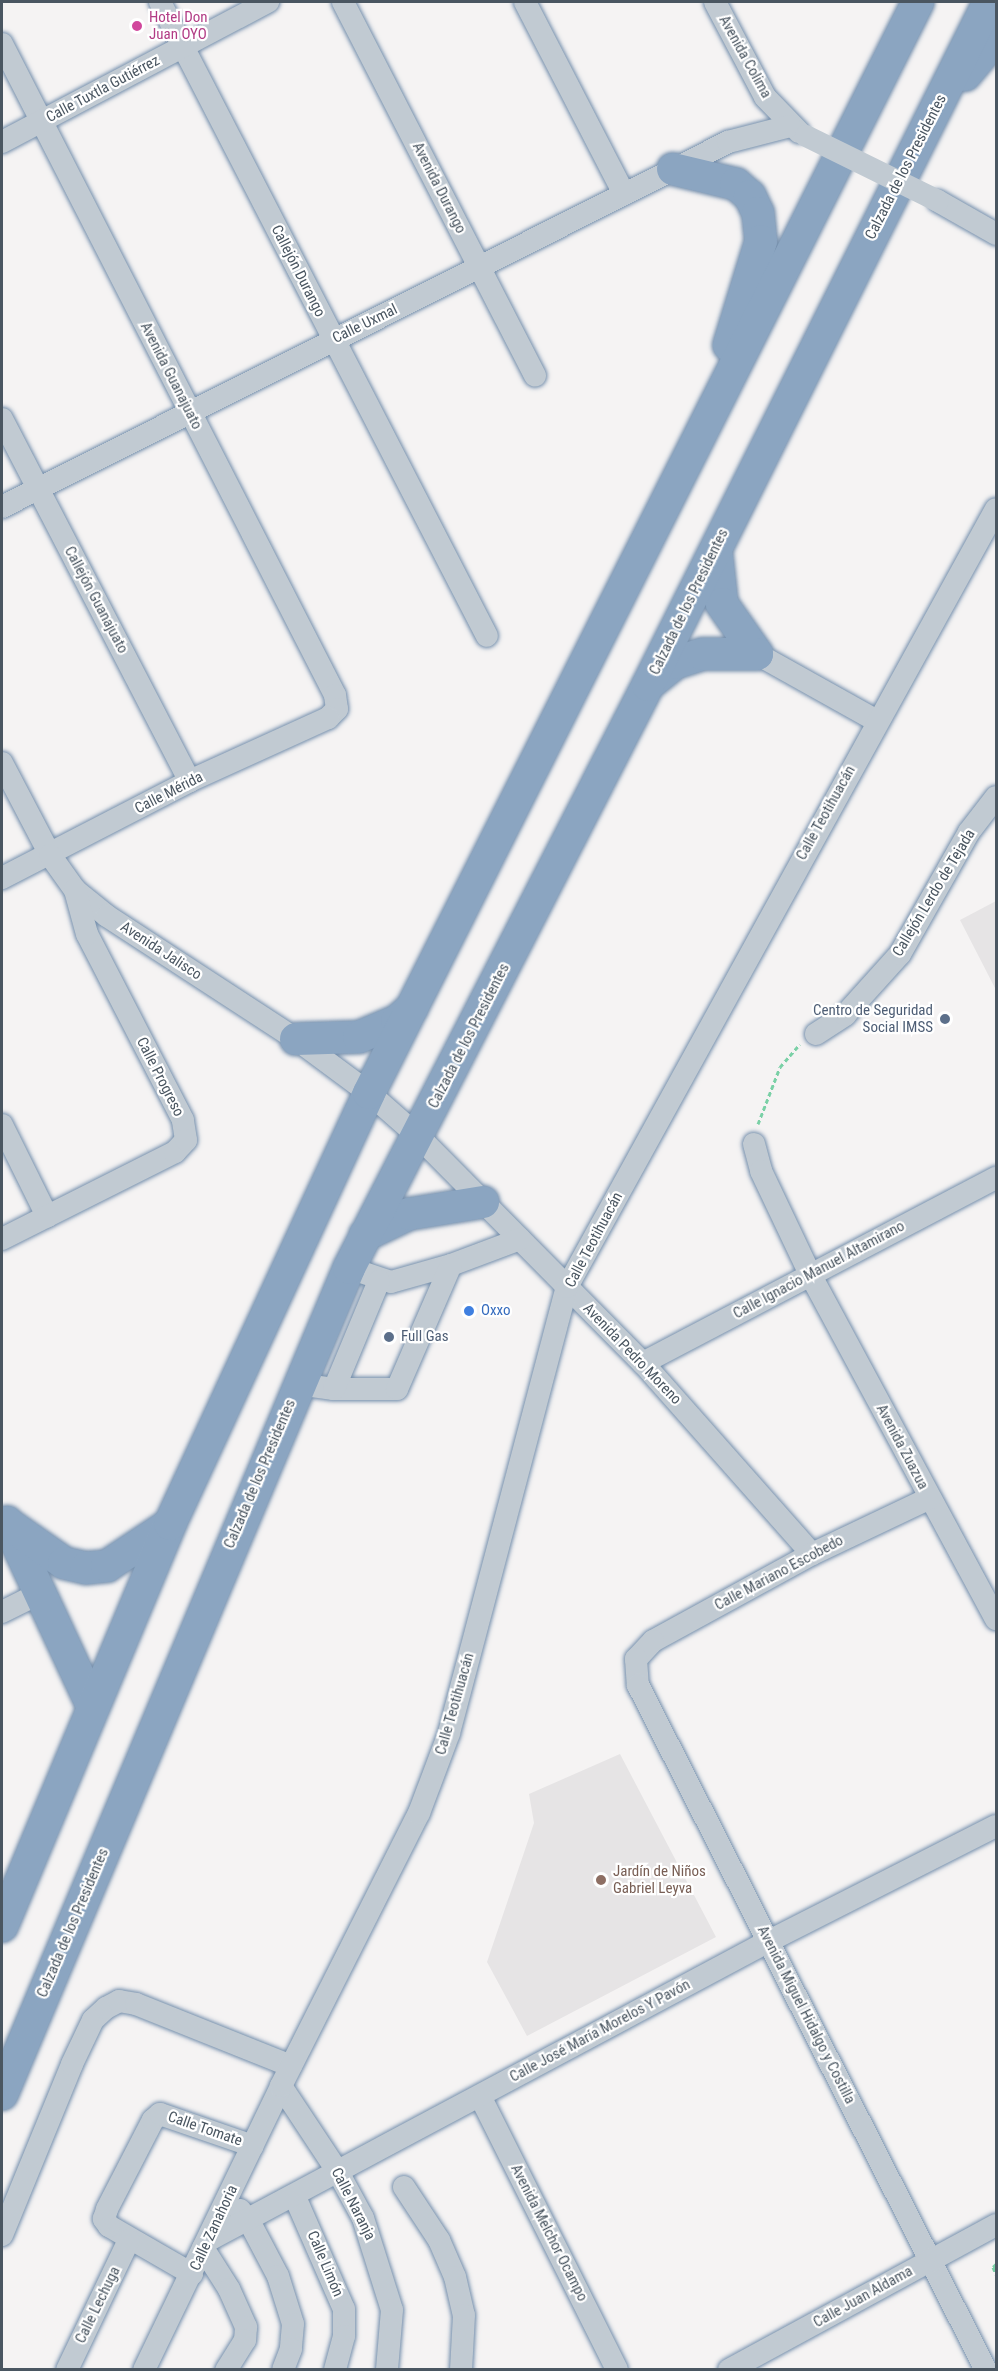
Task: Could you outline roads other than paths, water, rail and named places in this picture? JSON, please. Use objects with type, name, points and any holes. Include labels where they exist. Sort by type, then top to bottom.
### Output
[{"type":"highway","points":[[2,1926],[92,1705],[170,1524],[369,1093],[918,2]]},
{"type":"highway","name":"Calzada de los Presidentes","points":[[2,2094],[298,1384],[349,1268],[648,685],[989,2]]},
{"type":"highway","points":[[933,112],[996,38]]},
{"type":"highway","points":[[673,169],[736,184],[750,196],[758,213],[761,241],[731,337],[724,385]]},
{"type":"highway","points":[[716,548],[722,604],[757,654]]},
{"type":"highway","points":[[648,685],[675,663],[704,654],[757,654]]},
{"type":"highway","points":[[296,1039],[359,1037],[397,1021],[413,1007]]},
{"type":"highway","points":[[365,1235],[409,1214],[483,1202]]},
{"type":"highway","points":[[4,1517],[64,1563],[86,1568],[107,1566],[170,1524]]},
{"type":"highway","points":[[4,1517],[38,1594],[92,1705]]},
{"type":"street","name":"Callejón Durango","points":[[160,2],[487,636]]},
{"type":"street","name":"Calle Tuxtla Gutiérrez","points":[[2,142],[268,2]]},
{"type":"street","name":"Avenida Durango","points":[[343,2],[535,375]]},
{"type":"street","points":[[525,2],[624,194]]},
{"type":"street","name":"Avenida Colima","points":[[715,2],[765,97],[798,131],[938,201],[996,234]]},
{"type":"street","name":"Avenida Guanajuato","points":[[2,44],[335,695],[338,709]]},
{"type":"street","name":"Calle Uxmal","points":[[2,507],[728,142],[752,121],[765,97]]},
{"type":"street","name":"Calle Uxmal","points":[[728,142],[798,131]]},
{"type":"street","name":"Callejón Guanajuato","points":[[2,418],[190,781]]},
{"type":"street","name":"Calle Teotihuacán","points":[[281,2086],[419,1813],[449,1733],[567,1287],[877,721],[996,509]]},
{"type":"street","points":[[757,654],[877,721]]},
{"type":"street","name":"Calle Mérida","points":[[2,878],[190,781],[328,718],[338,709]]},
{"type":"street","name":"Avenida Jalisco","points":[[2,763],[50,855],[75,890],[107,916],[296,1039],[369,1093],[418,1136]]},
{"type":"street","name":"Callejón Lerdo de Tejada","points":[[816,1034],[845,1015],[900,954],[969,832],[996,797]]},
{"type":"street","name":"Calle Progreso","points":[[2,1239],[175,1152],[186,1140],[183,1120],[87,934],[75,890]]},
{"type":"street","points":[[2,1125],[47,1216]]},
{"type":"street","name":"Avenida Pedro Moreno","points":[[418,1136],[643,1363],[812,1554]]},
{"type":"street","points":[[754,1144],[761,1171],[810,1274]]},
{"type":"street","name":"Calle Ignacio Manuel Altamirano","points":[[643,1363],[996,1178]]},
{"type":"street","points":[[349,1268],[379,1281],[391,1282],[451,1265],[520,1239]]},
{"type":"street","points":[[298,1384],[334,1389],[392,1390],[401,1385],[451,1265]]},
{"type":"street","name":"Avenida Zuazua","points":[[810,1274],[996,1619]]},
{"type":"street","points":[[334,1389],[379,1281]]},
{"type":"street","name":"Calle Mariano Escobedo","points":[[636,1659],[653,1641],[812,1554],[930,1498]]},
{"type":"street","points":[[2,1612],[38,1594]]},
{"type":"street","name":"Avenida Miguel Hidalgo y Costilla","points":[[636,1659],[638,1685],[986,2370]]},
{"type":"street","name":"Calle José María Morelos Y Pavón","points":[[205,2245],[769,1941],[996,1826]]},
{"type":"street","points":[[2,2235],[72,2064],[93,2020],[106,2008],[119,2001],[136,2004],[291,2066]]},
{"type":"street","name":"Calle Zanahoria","points":[[144,2370],[281,2086]]},
{"type":"street","name":"Calle Naranja","points":[[281,2086],[338,2172],[363,2218],[392,2310],[387,2370]]},
{"type":"street","name":"Avenida Melchor Ocampo","points":[[480,2096],[617,2370]]},
{"type":"street","name":"Calle Tomate","points":[[129,2240],[105,2223],[107,2209],[157,2115],[168,2114],[253,2146]]},
{"type":"street","points":[[404,2187],[439,2240],[455,2277],[464,2315],[460,2370]]},
{"type":"street","name":"Calle Limón","points":[[295,2197],[344,2309],[344,2336],[335,2370]]},
{"type":"street","points":[[226,2201],[249,2221],[278,2276],[293,2324],[291,2349],[283,2370]]},
{"type":"street","name":"Calle Juan Aldama","points":[[729,2370],[996,2225]]},
{"type":"street","points":[[129,2240],[192,2274]]},
{"type":"street","name":"Calle Lechuga","points":[[67,2370],[129,2240]]},
{"type":"street","points":[[205,2245],[246,2327],[245,2340],[226,2370]]},
{"type":"place","name":"Hotel Don Juan OYO","points":[[137,26]]},
{"type":"place","name":"Centro de Seguridad Social IMSS","points":[[945,1019]]},
{"type":"place","name":"Oxxo","points":[[469,1311]]},
{"type":"place","name":"Full Gas","points":[[389,1337]]},
{"type":"place","name":"Jardín de Niños Gabriel Leyva","points":[[601,1880]]}]
